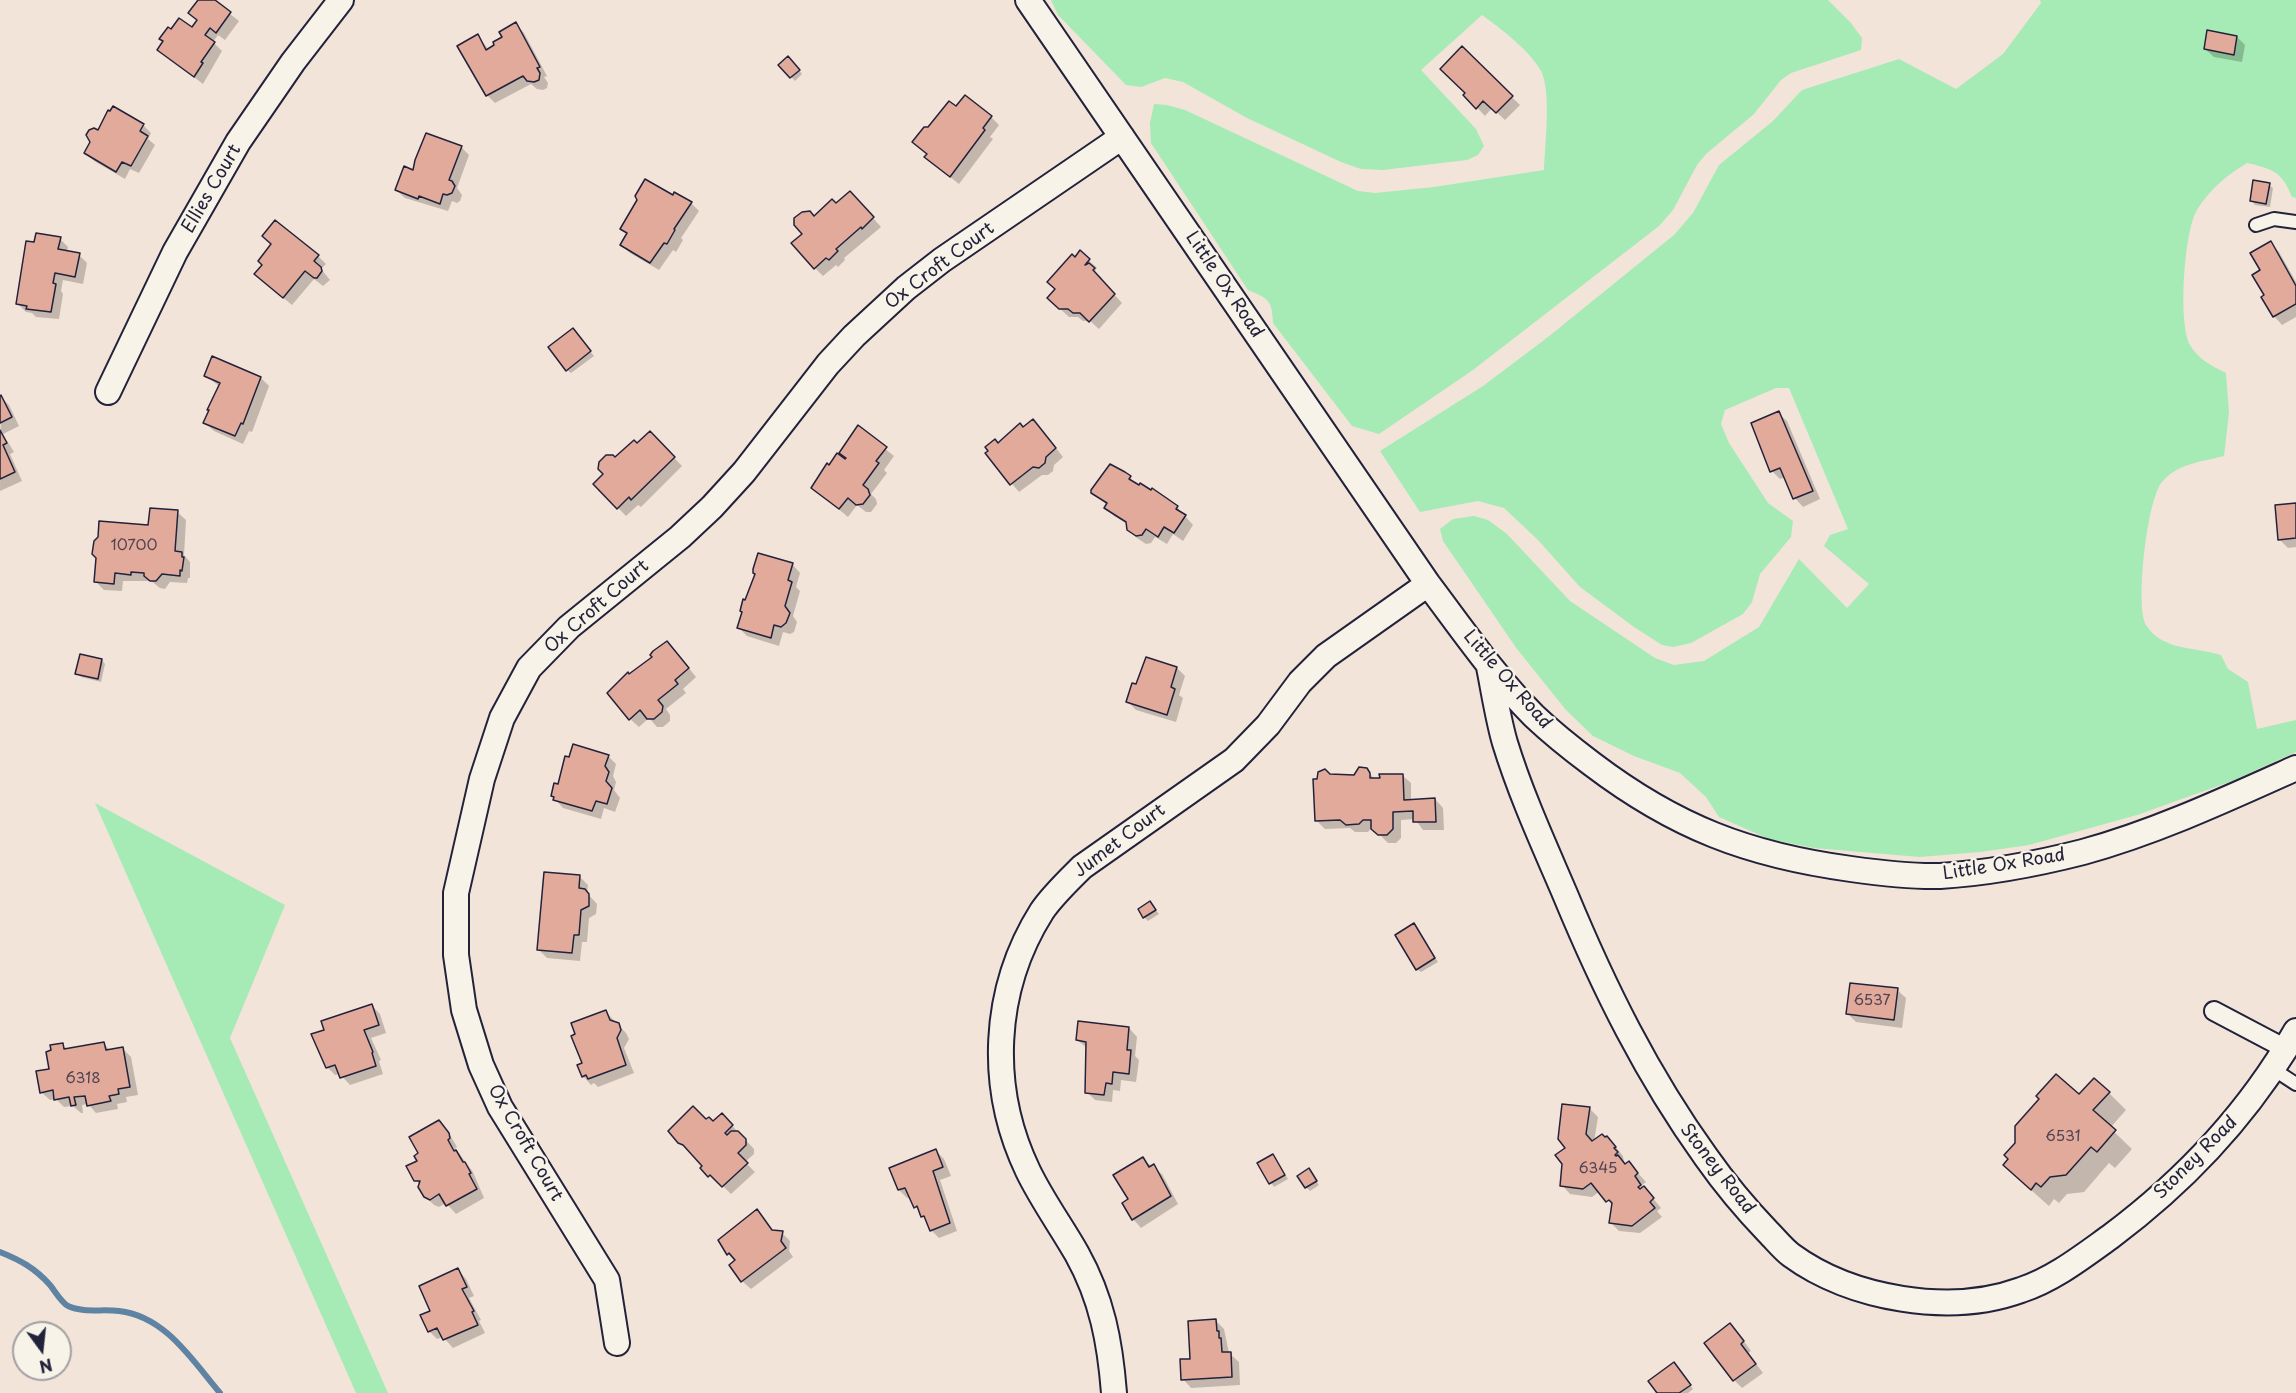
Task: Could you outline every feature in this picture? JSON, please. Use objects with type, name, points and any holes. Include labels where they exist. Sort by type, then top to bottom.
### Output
[{"type":"street","name":"Ellies Court","points":[[108,392],[175,252],[238,142],[293,62],[341,0]]},
{"type":"street","name":"Little Ox Road","points":[[1028,0],[1428,584],[1489,665],[1535,716],[1574,750],[1626,789],[1664,813],[1712,835],[1756,850],[1803,862],[1869,872],[1938,876],[1993,870],[2074,854],[2220,802],[2296,768]]},
{"type":"street","name":"Ox Croft Court","points":[[617,1343],[607,1280],[500,1107],[481,1065],[464,1010],[456,956],[456,893],[482,779],[502,718],[529,668],[569,627],[680,537],[712,507],[744,472],[828,364],[854,336],[906,288],[942,260],[1122,137]]},
{"type":"street","name":"Jumet Court","points":[[1114,1393],[1110,1349],[1098,1300],[1078,1256],[1028,1172],[1009,1124],[999,1065],[1000,1040],[1007,988],[1017,959],[1042,911],[1060,888],[1082,867],[1234,760],[1268,725],[1300,682],[1326,656],[1428,584]]},
{"type":"street","name":"Stoney Road","points":[[1489,665],[1505,742],[1528,806],[1590,954],[1643,1062],[1674,1113],[1734,1197],[1789,1254],[1827,1278],[1876,1294],[1948,1302],[1983,1299],[2019,1291],[2043,1281],[2079,1259],[2133,1220],[2167,1191],[2202,1157],[2241,1113],[2285,1050]]},
{"type":"street","points":[[2214,1011],[2285,1050]]},
{"type":"lane","points":[[2256,225],[2274,219],[2296,222]]},
{"type":"lane","points":[[2285,1050],[2296,1084]]},
{"type":"green space","points":[[1051,0],[1828,0],[1851,23],[1862,38],[1861,50],[1791,73],[1781,80],[1754,114],[1706,154],[1697,165],[1673,210],[1659,226],[1473,370],[1379,434],[1352,426],[1273,323],[1268,301],[1248,290],[1151,143],[1150,123],[1154,104],[1185,110],[1358,191],[1375,193],[1434,187],[1544,170],[1547,120],[1545,82],[1531,57],[1482,15],[1421,70],[1476,129],[1484,146],[1478,155],[1467,160],[1383,170],[1361,169],[1247,118],[1183,82],[1165,78],[1141,87],[1126,85],[1058,15]]},
{"type":"green space","points":[[2040,0],[2296,0],[2296,198],[2292,197],[2280,176],[2275,172],[2247,163],[2213,190],[2197,210],[2192,221],[2184,277],[2186,334],[2190,345],[2201,358],[2226,373],[2229,413],[2224,456],[2183,467],[2162,482],[2147,530],[2142,597],[2146,625],[2161,640],[2180,647],[2221,655],[2228,669],[2248,682],[2257,729],[2296,720],[2296,752],[2232,781],[2137,815],[2029,845],[1920,857],[1814,848],[1769,839],[1719,817],[1706,797],[1680,773],[1634,756],[1593,736],[1566,710],[1517,649],[1443,541],[1440,529],[1453,519],[1474,516],[1488,520],[1507,534],[1570,601],[1655,658],[1674,665],[1704,661],[1759,627],[1799,559],[1847,608],[1869,584],[1824,546],[1830,535],[1848,529],[1789,388],[1776,388],[1725,410],[1721,424],[1729,443],[1768,503],[1793,521],[1791,537],[1760,574],[1752,602],[1743,614],[1691,643],[1673,647],[1662,645],[1634,627],[1580,587],[1538,540],[1504,508],[1478,501],[1420,512],[1380,451],[1483,386],[1548,337],[1674,235],[1693,213],[1719,165],[1773,121],[1802,90],[1899,59],[1956,89],[2003,54],[2041,3]]},
{"type":"green space","points":[[95,803],[285,905],[230,1038],[388,1393],[356,1393]]},
{"type":"building","points":[[198,0],[215,0],[231,12],[216,33],[210,28],[205,35],[215,42],[194,77],[157,50],[163,41],[159,39],[179,18],[192,27],[197,20],[188,13]]},
{"type":"building","points":[[516,22],[540,67],[537,68],[540,73],[539,80],[527,81],[523,76],[486,96],[457,46],[478,34],[486,50],[502,37],[499,32]]},
{"type":"building","points":[[2207,30],[2237,36],[2234,55],[2204,49]]},
{"type":"building","points":[[1462,46],[1513,96],[1496,113],[1483,101],[1476,109],[1463,95],[1465,93],[1440,69]]},
{"type":"building","points":[[788,56],[800,70],[790,78],[778,65]]},
{"type":"building","points":[[965,95],[992,116],[983,128],[985,130],[950,177],[924,157],[927,154],[912,142],[924,127],[928,127],[949,101],[956,106]]},
{"type":"building","points":[[113,106],[144,124],[140,131],[148,136],[131,166],[122,162],[116,172],[84,153],[90,142],[86,135],[89,130],[94,128],[98,130],[108,110],[110,111]]},
{"type":"building","points":[[426,133],[462,146],[449,180],[455,186],[452,193],[443,194],[440,204],[395,190],[404,166],[413,170]]},
{"type":"building","points":[[645,179],[673,195],[674,192],[692,202],[667,244],[664,243],[650,263],[620,245],[627,233],[620,229],[637,200],[635,196]]},
{"type":"building","points":[[2253,180],[2270,183],[2266,204],[2250,201]]},
{"type":"building","points":[[850,191],[874,217],[836,249],[838,251],[829,260],[826,258],[814,269],[791,243],[802,234],[794,225],[794,218],[802,212],[810,211],[814,216],[832,199],[836,203]]},
{"type":"building","points":[[275,220],[319,255],[314,261],[322,271],[317,278],[314,278],[305,271],[283,298],[254,274],[262,265],[258,261],[271,244],[262,236]]},
{"type":"building","points":[[36,233],[61,237],[58,249],[80,253],[75,277],[55,273],[53,283],[56,284],[51,312],[26,309],[27,306],[16,304],[26,241],[34,242]]},
{"type":"building","points":[[2271,241],[2296,286],[2296,304],[2273,317],[2252,275],[2260,270],[2250,253]]},
{"type":"building","points":[[1080,250],[1090,259],[1085,265],[1089,263],[1095,268],[1093,270],[1115,294],[1089,322],[1080,313],[1059,309],[1047,298],[1055,289],[1047,282],[1072,254],[1075,257]]},
{"type":"building","points":[[573,328],[591,351],[566,371],[548,347]]},
{"type":"building","points":[[212,356],[261,377],[243,424],[241,423],[235,436],[203,423],[220,383],[204,376]]},
{"type":"building","points":[[0,396],[12,417],[0,423]]},
{"type":"building","points":[[1779,411],[1813,491],[1793,499],[1780,468],[1770,472],[1751,423]]},
{"type":"building","points":[[1033,419],[1056,448],[1039,468],[1033,467],[1010,485],[985,453],[988,451],[985,447],[995,439],[998,443],[1020,423],[1023,427]]},
{"type":"building","points":[[858,425],[887,447],[876,461],[879,463],[863,485],[868,489],[870,495],[863,504],[856,505],[848,498],[839,509],[811,488],[827,463],[829,465],[837,453],[846,458],[839,453]]},
{"type":"building","points":[[0,430],[7,443],[3,445],[15,472],[0,479]]},
{"type":"building","points":[[650,431],[675,457],[631,500],[629,497],[617,509],[593,484],[603,474],[598,469],[599,462],[606,455],[615,457],[634,440],[637,443]]},
{"type":"building","points":[[1110,464],[1131,476],[1129,479],[1151,490],[1152,488],[1178,506],[1176,509],[1186,515],[1174,533],[1164,527],[1158,537],[1146,529],[1142,535],[1136,536],[1127,530],[1126,522],[1104,508],[1107,503],[1091,493],[1091,490]]},
{"type":"building","points":[[2296,503],[2296,538],[2278,540],[2275,505]]},
{"type":"building","points":[[150,508],[178,510],[175,551],[182,552],[182,557],[184,557],[180,576],[162,574],[156,581],[150,581],[144,573],[131,572],[131,575],[115,573],[114,584],[94,582],[96,558],[92,554],[94,541],[98,537],[99,521],[148,525]]},
{"type":"building","points":[[758,553],[793,563],[788,580],[792,582],[785,606],[790,613],[786,623],[781,627],[774,625],[771,638],[737,628],[743,599],[745,600],[755,574],[753,569]]},
{"type":"building","points":[[667,641],[689,668],[675,680],[678,684],[658,700],[663,706],[662,712],[654,719],[647,719],[640,710],[629,720],[607,693],[628,672],[629,674],[652,657],[650,655],[653,651]]},
{"type":"building","points":[[80,654],[102,659],[98,679],[75,674]]},
{"type":"building","points":[[1146,657],[1177,667],[1171,687],[1175,689],[1167,715],[1126,702],[1132,683],[1136,684]]},
{"type":"building","points":[[573,744],[609,755],[605,766],[609,772],[606,781],[612,788],[607,804],[596,801],[592,811],[553,800],[554,797],[551,796],[554,783],[558,784],[565,756],[569,757]]},
{"type":"building","points":[[1359,767],[1367,768],[1370,778],[1380,778],[1379,774],[1403,774],[1404,800],[1435,798],[1436,822],[1413,822],[1413,811],[1393,812],[1393,829],[1387,835],[1378,835],[1371,829],[1371,820],[1346,825],[1340,820],[1315,821],[1313,779],[1317,779],[1318,772],[1325,769],[1330,774],[1354,775]]},
{"type":"building","points":[[544,872],[580,875],[579,888],[585,889],[589,894],[589,906],[581,910],[579,935],[574,935],[572,953],[537,950]]},
{"type":"building","points":[[1150,901],[1156,910],[1143,918],[1138,909]]},
{"type":"building","points":[[1414,923],[1435,958],[1416,970],[1395,935]]},
{"type":"building","points":[[1850,983],[1898,988],[1894,1020],[1846,1014]]},
{"type":"building","points":[[372,1004],[379,1025],[364,1030],[376,1066],[340,1078],[335,1065],[326,1068],[311,1034],[324,1030],[321,1021]]},
{"type":"building","points":[[606,1010],[610,1020],[619,1023],[621,1030],[617,1038],[626,1065],[588,1079],[586,1075],[582,1077],[577,1065],[582,1063],[571,1036],[575,1034],[571,1023]]},
{"type":"building","points":[[1078,1021],[1129,1027],[1127,1050],[1131,1050],[1129,1074],[1113,1072],[1112,1084],[1106,1083],[1104,1095],[1085,1093],[1086,1042],[1076,1040]]},
{"type":"building","points":[[104,1042],[106,1050],[123,1047],[130,1087],[118,1089],[119,1094],[109,1096],[111,1101],[87,1106],[85,1096],[74,1097],[76,1105],[71,1106],[69,1097],[54,1100],[53,1090],[40,1093],[36,1071],[49,1069],[46,1052],[51,1050],[50,1045],[63,1043],[64,1049]]},
{"type":"building","points":[[2056,1074],[2079,1094],[2094,1078],[2110,1092],[2093,1110],[2116,1130],[2097,1152],[2091,1147],[2066,1175],[2050,1177],[2041,1187],[2036,1183],[2031,1190],[2003,1165],[2008,1159],[2004,1155],[2015,1143],[2015,1126],[2039,1099],[2036,1096]]},
{"type":"building","points":[[1562,1104],[1590,1107],[1586,1134],[1592,1141],[1602,1134],[1607,1136],[1616,1147],[1614,1148],[1618,1152],[1615,1155],[1618,1155],[1625,1164],[1629,1161],[1638,1173],[1635,1176],[1641,1185],[1638,1187],[1640,1189],[1644,1186],[1654,1198],[1650,1202],[1655,1208],[1632,1226],[1609,1223],[1612,1203],[1609,1200],[1606,1202],[1591,1183],[1583,1189],[1560,1186],[1562,1164],[1555,1155],[1565,1148],[1558,1139]]},
{"type":"building","points":[[693,1106],[706,1119],[709,1117],[713,1121],[722,1113],[733,1125],[725,1133],[727,1135],[731,1131],[738,1131],[746,1139],[746,1145],[738,1153],[748,1163],[722,1187],[710,1175],[708,1177],[700,1168],[702,1166],[668,1131]]},
{"type":"building","points":[[439,1120],[449,1133],[448,1140],[454,1151],[456,1150],[465,1162],[477,1189],[446,1206],[439,1194],[430,1200],[424,1197],[418,1187],[420,1181],[414,1181],[406,1166],[417,1161],[414,1156],[418,1153],[409,1137]]},
{"type":"building","points":[[936,1149],[943,1167],[933,1171],[950,1223],[930,1231],[924,1216],[921,1217],[917,1206],[914,1208],[905,1188],[898,1190],[889,1168]]},
{"type":"building","points":[[1273,1154],[1285,1175],[1269,1184],[1257,1163]]},
{"type":"building","points":[[1143,1157],[1149,1167],[1154,1164],[1171,1196],[1132,1220],[1122,1203],[1128,1199],[1113,1175]]},
{"type":"building","points":[[1309,1168],[1317,1181],[1305,1188],[1297,1176]]},
{"type":"building","points":[[757,1209],[772,1230],[783,1231],[781,1241],[786,1248],[741,1282],[729,1265],[735,1260],[729,1253],[727,1255],[718,1240]]},
{"type":"building","points":[[458,1268],[467,1287],[462,1289],[474,1311],[472,1312],[478,1325],[443,1340],[437,1328],[428,1332],[420,1315],[430,1311],[419,1286]]},
{"type":"building","points":[[1216,1319],[1222,1352],[1231,1352],[1232,1377],[1181,1380],[1180,1359],[1190,1359],[1188,1321]]},
{"type":"building","points":[[1730,1323],[1744,1341],[1741,1344],[1756,1364],[1733,1381],[1704,1343]]},
{"type":"building","points":[[1674,1362],[1691,1385],[1679,1393],[1657,1393],[1648,1381]]},
{"type":"waterway","points":[[0,1252],[33,1269],[68,1306],[87,1310],[119,1311],[150,1321],[164,1330],[188,1354],[220,1393]]}]
